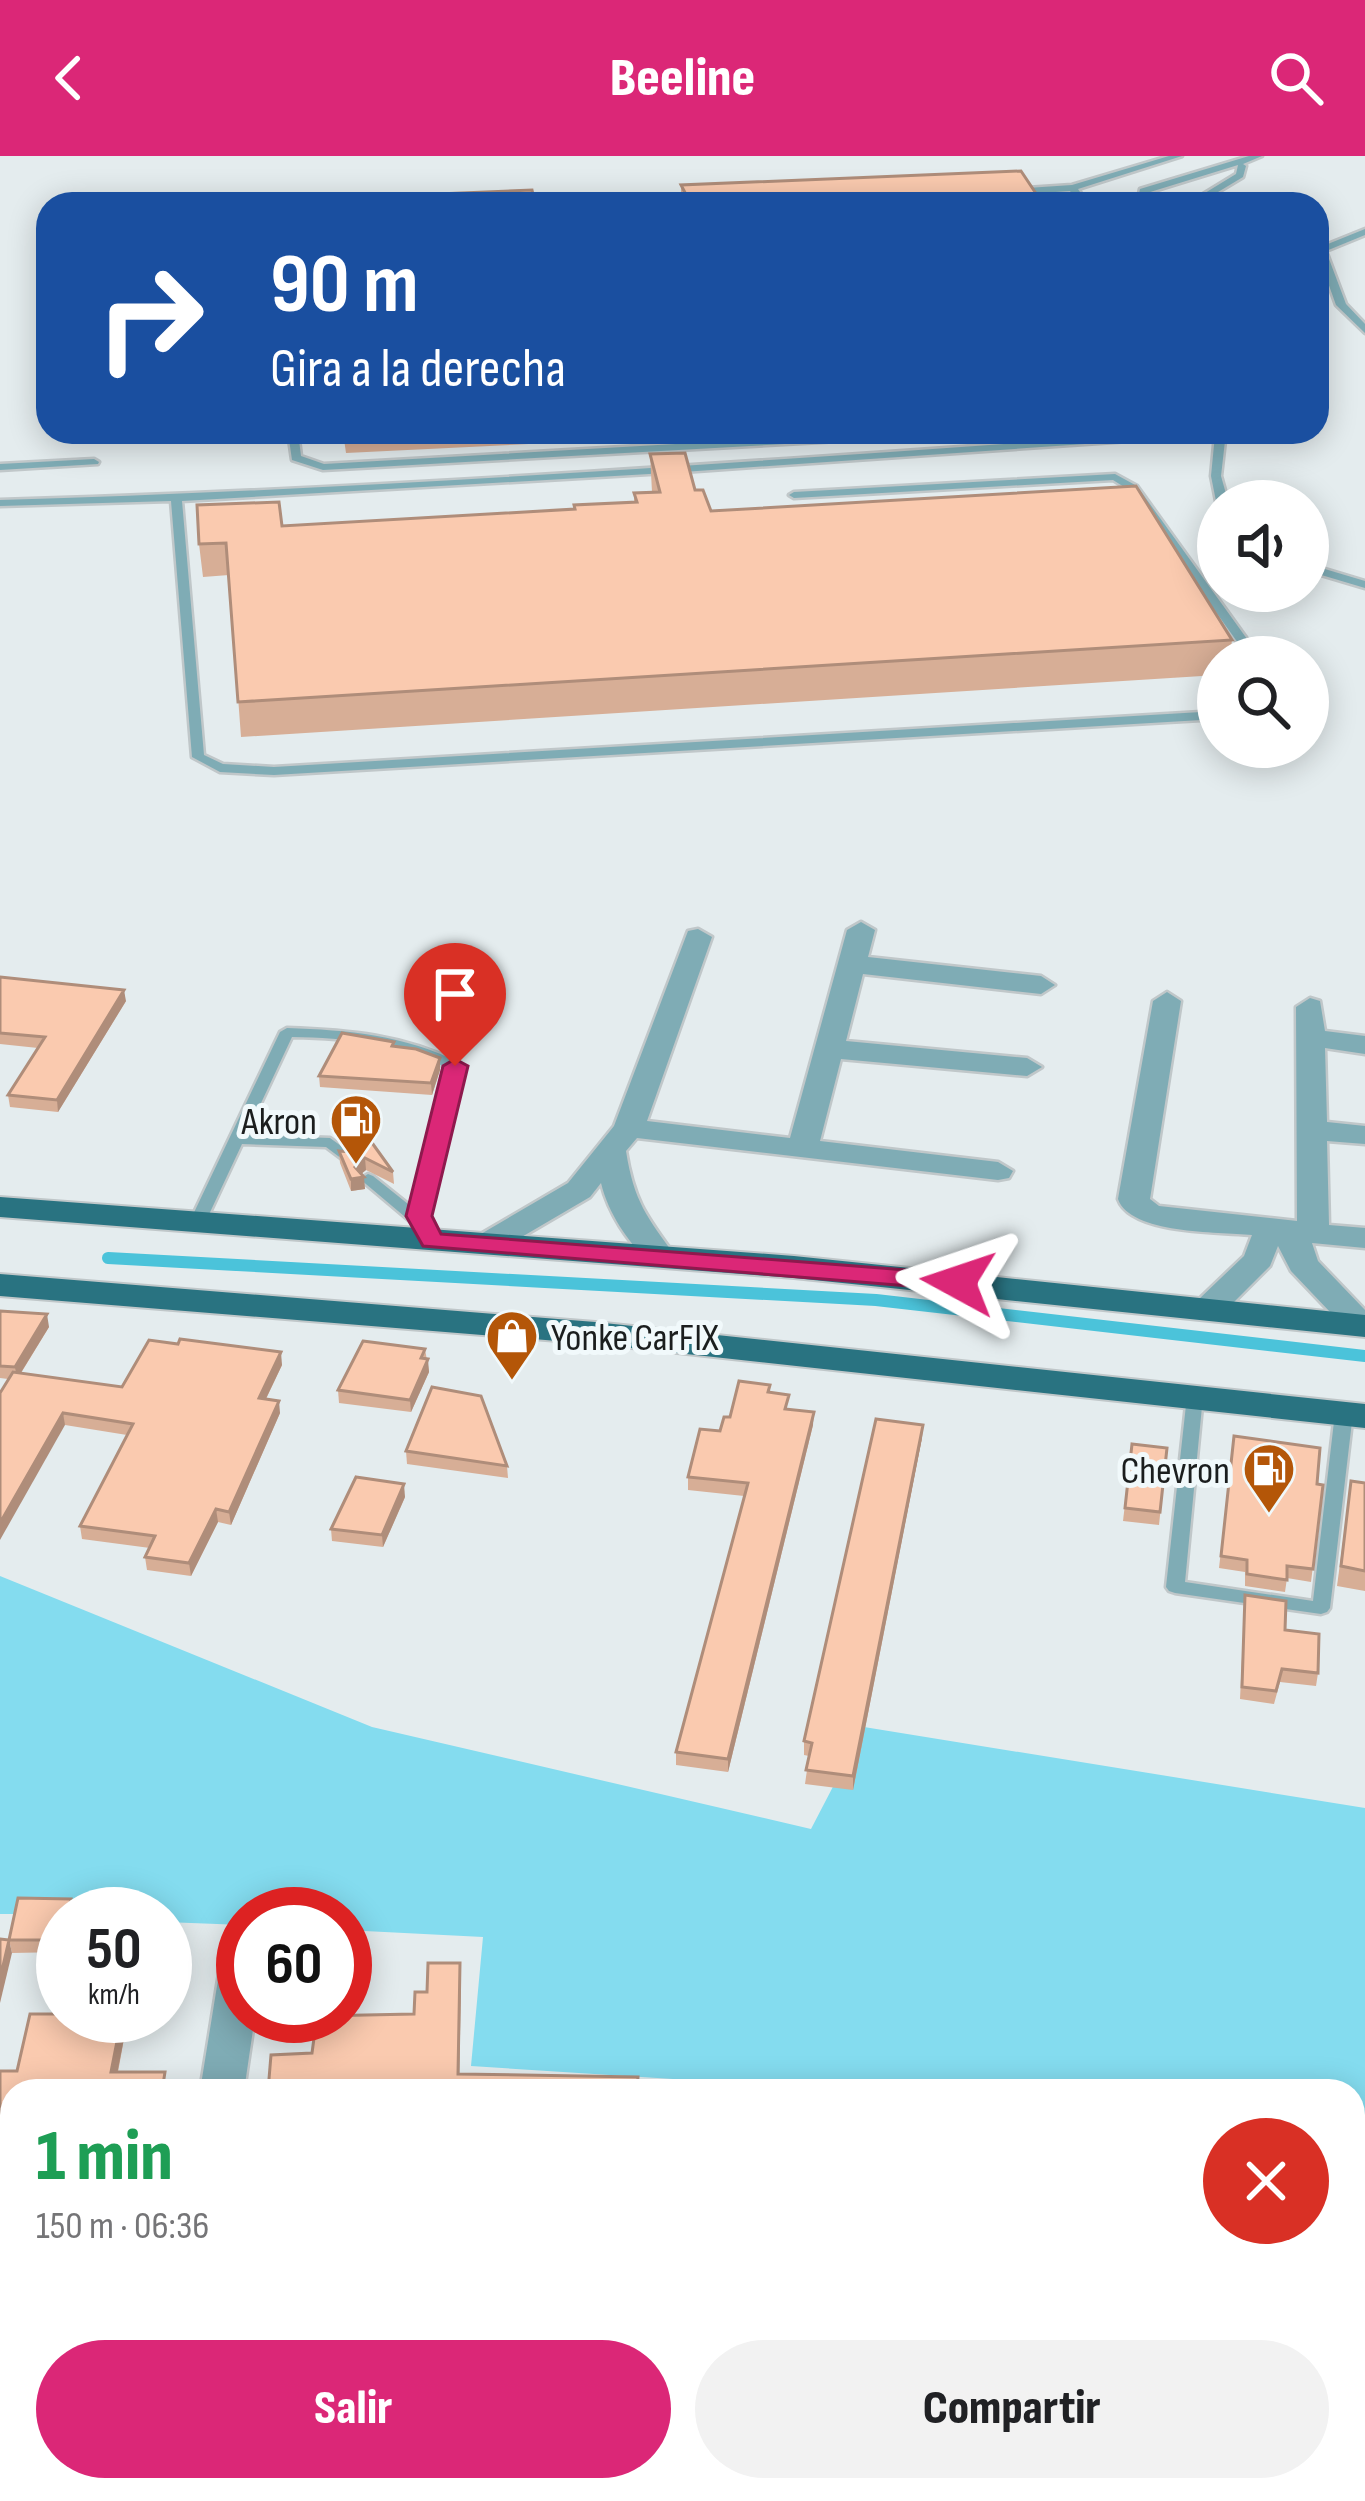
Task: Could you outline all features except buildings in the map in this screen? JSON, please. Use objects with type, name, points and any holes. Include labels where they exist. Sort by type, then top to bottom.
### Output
[{"type":"main road","points":[[0,1208],[197,1223],[426,1228],[485,1245],[660,1257],[1363,1326]]},
{"type":"main road","points":[[0,1285],[595,1333],[1354,1414]]},
{"type":"street","points":[[803,1148],[862,930]]},
{"type":"street","points":[[485,1245],[579,1190],[620,1139],[698,937]]},
{"type":"street","points":[[853,964],[1041,985]]},
{"type":"street","points":[[1166,1000],[1134,1199],[1137,1208],[1154,1215],[1365,1238]]},
{"type":"street","points":[[1313,1234],[1311,1022],[1365,1045]]},
{"type":"street","points":[[832,1049],[1027,1066]]},
{"type":"street","points":[[1312,1130],[1365,1135]]},
{"type":"street","points":[[620,1139],[803,1148],[998,1171]]},
{"type":"street","points":[[620,1139],[617,1196],[626,1221],[660,1257]]},
{"type":"street","points":[[1209,1308],[1259,1259],[1263,1242],[1277,1229]]},
{"type":"street","points":[[1277,1229],[1299,1248],[1302,1264],[1363,1326]]},
{"type":"street","points":[[224,2079],[229,2043]]},
{"type":"lane","points":[[993,192],[1073,188],[1178,156]]},
{"type":"lane","points":[[1143,192],[1258,156]]},
{"type":"lane","points":[[1212,192],[1240,175],[1243,164]]},
{"type":"lane","points":[[1073,188],[1076,192]]},
{"type":"lane","points":[[1329,247],[1365,232]]},
{"type":"lane","points":[[1329,272],[1341,305],[1365,330]]},
{"type":"lane","points":[[294,444],[296,458],[323,467],[610,444]]},
{"type":"lane","points":[[674,444],[683,469]]},
{"type":"lane","points":[[0,503],[176,498],[1056,444]]},
{"type":"lane","points":[[1217,480],[1219,444]]},
{"type":"lane","points":[[0,467],[94,462]]},
{"type":"lane","points":[[794,495],[1115,477],[1133,488],[1240,636]]},
{"type":"lane","points":[[176,498],[198,757],[220,769],[298,770],[1197,716]]},
{"type":"lane","points":[[179,531],[202,530]]},
{"type":"lane","points":[[1329,574],[1365,585]]},
{"type":"lane","points":[[197,1223],[287,1032],[358,1034],[418,1045],[455,1066],[426,1228]]},
{"type":"lane","points":[[239,1139],[330,1143],[347,1156]]},
{"type":"lane","points":[[368,1179],[426,1228]]},
{"type":"lane","points":[[1195,1396],[1175,1587],[1321,1608],[1354,1414]]},
{"type":"shaded area","points":[[0,1576],[372,1727],[811,1829],[864,1727],[1365,1808],[1365,2079],[673,2079],[471,2066],[483,1937],[372,1931],[372,1887],[216,1887],[216,1924],[192,1923],[192,1887],[36,1887],[36,1914],[0,1914]]},
{"type":"waterway","points":[[108,1258],[876,1300],[1365,1356]]},
{"type":"place","name":"Akron","points":[[356,1166]]},
{"type":"place","name":"Yonke CarFIX","points":[[512,1382]]},
{"type":"place","name":"Chevron","points":[[1269,1515]]},
{"type":"route","points":[[455,1066],[430,1186],[419,1216],[432,1241],[958,1282]]}]
